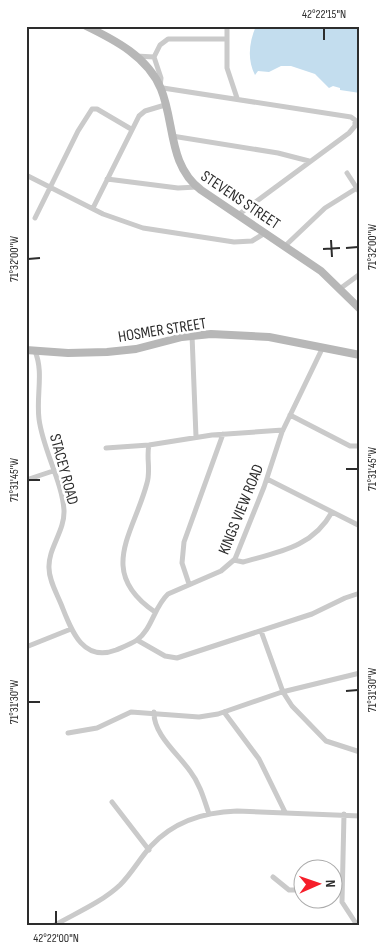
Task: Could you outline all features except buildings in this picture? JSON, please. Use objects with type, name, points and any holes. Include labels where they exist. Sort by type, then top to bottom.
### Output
[{"type":"street","name":"STEVENS STREET","points":[[86,26],[118,42],[136,56],[160,87],[181,169],[197,187],[285,246],[340,288],[360,309]]},
{"type":"street","points":[[228,26],[226,39],[227,68],[237,98]]},
{"type":"street","points":[[226,39],[168,39],[160,45],[154,57],[161,78],[160,87],[351,117],[355,122],[355,126],[349,133],[238,215]]},
{"type":"street","points":[[136,56],[154,57]]},
{"type":"street","points":[[93,208],[138,116],[145,111],[165,105]]},
{"type":"street","points":[[35,218],[92,109],[97,109],[131,129]]},
{"type":"street","points":[[172,136],[270,152],[309,161]]},
{"type":"street","points":[[285,246],[325,208],[358,190],[347,173]]},
{"type":"street","points":[[26,174],[122,222],[187,236],[234,242],[252,241],[266,233]]},
{"type":"street","points":[[107,179],[178,188],[197,187]]},
{"type":"street","points":[[340,288],[360,274]]},
{"type":"street","points":[[192,335],[196,437]]},
{"type":"street","name":"HOSMER STREET","points":[[26,350],[68,353],[126,350],[192,335],[260,336],[360,355]]},
{"type":"street","name":"KINGS VIEW ROAD","points":[[137,640],[143,634],[161,600],[168,594],[221,571],[234,560],[267,479],[283,430],[323,347]]},
{"type":"street","name":"STACEY ROAD","points":[[35,351],[40,370],[39,418],[53,471],[61,492],[64,511],[61,530],[48,566],[50,576],[71,629],[82,646],[100,653],[109,652],[137,640]]},
{"type":"street","points":[[290,414],[350,446],[360,446]]},
{"type":"street","points":[[106,448],[149,445],[223,434],[283,430]]},
{"type":"street","points":[[189,584],[182,562],[184,542],[223,434]]},
{"type":"street","points":[[149,445],[147,483],[123,553],[122,567],[124,577],[131,587],[155,612]]},
{"type":"street","points":[[26,480],[53,471]]},
{"type":"street","points":[[267,479],[360,526]]},
{"type":"street","points":[[234,560],[243,562],[312,538],[324,527],[332,512]]},
{"type":"street","points":[[137,640],[165,656],[177,658],[312,614],[360,593]]},
{"type":"street","points":[[26,647],[71,629]]},
{"type":"street","points":[[261,631],[283,692],[292,706],[326,741],[360,752]]},
{"type":"street","points":[[68,733],[97,728],[131,712],[154,712],[198,717],[224,712],[283,692],[360,673]]},
{"type":"street","points":[[154,712],[158,730],[191,771],[200,787],[209,814]]},
{"type":"street","points":[[224,712],[259,759],[285,812]]},
{"type":"street","points":[[112,802],[148,850]]},
{"type":"street","points":[[55,925],[111,892],[121,884],[148,850],[171,828],[191,819],[209,814],[237,811],[360,816]]},
{"type":"street","points":[[343,858],[344,814]]},
{"type":"street","points":[[272,877],[289,890],[294,890]]},
{"type":"street","points":[[344,901],[345,909],[357,925]]},
{"type":"water","points":[[256,26],[360,26],[360,93],[340,90],[340,88],[333,86],[329,88],[315,74],[291,66],[281,66],[269,72],[258,71],[255,75],[252,69],[250,51]]}]
